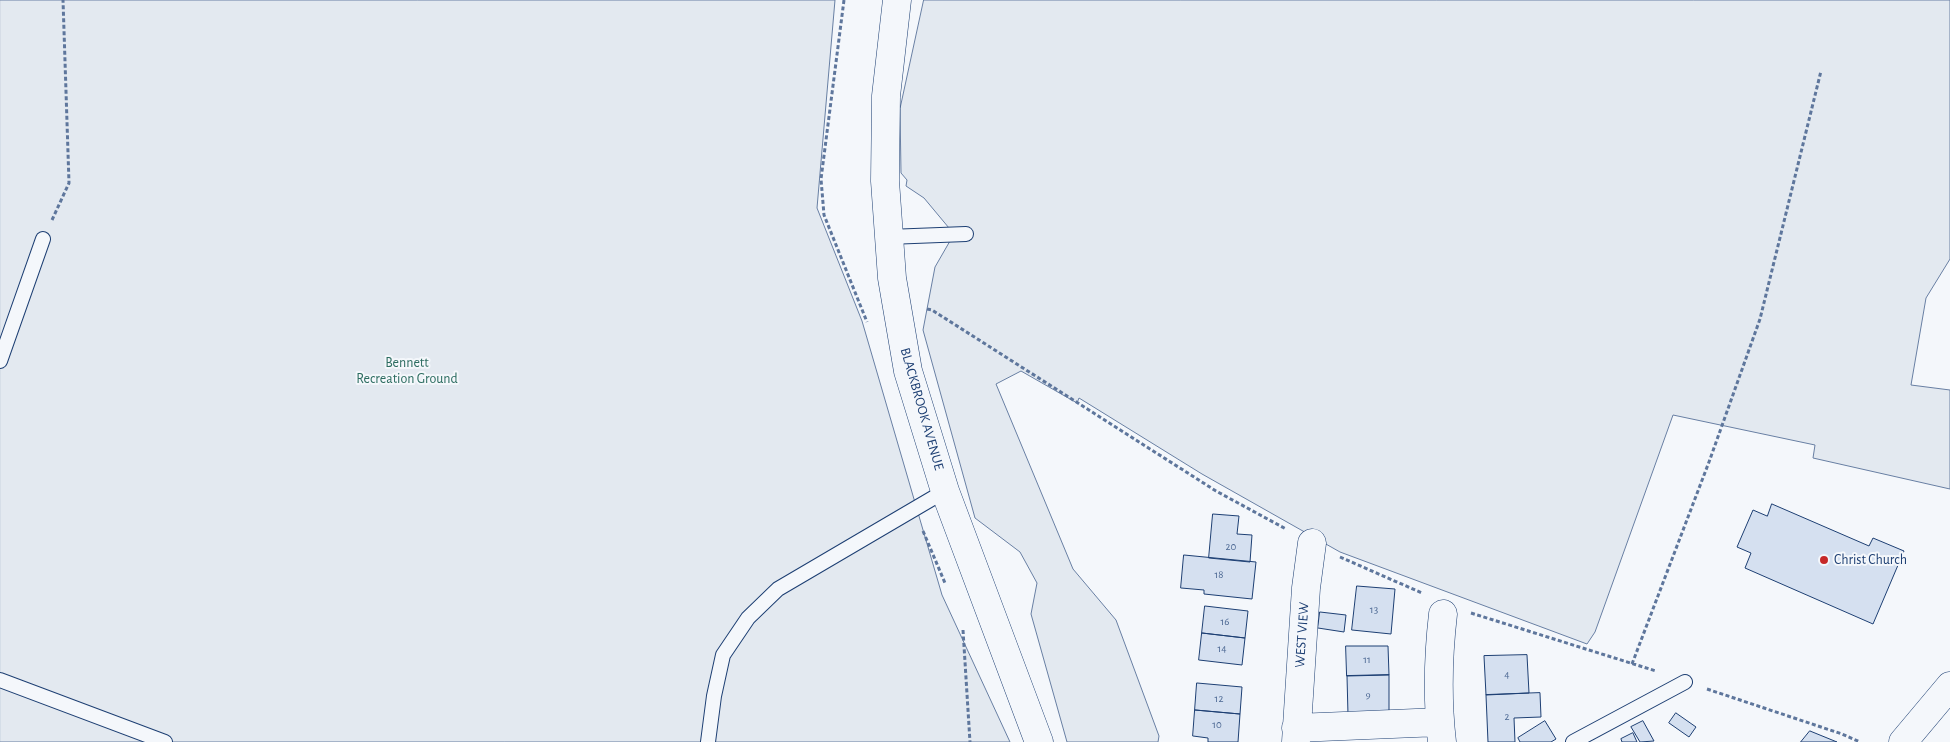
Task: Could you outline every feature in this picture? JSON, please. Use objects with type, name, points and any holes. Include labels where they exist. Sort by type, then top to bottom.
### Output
[{"type":"street","name":"BLACKBROOK AVENUE","points":[[897,0],[886,96],[885,181],[892,278],[908,371],[945,491],[1039,742]]},
{"type":"street","name":"WEST VIEW","points":[[1312,543],[1306,588],[1296,735],[1441,732]]},
{"type":"street","points":[[1441,732],[1438,661],[1446,607]]},
{"type":"street","points":[[1902,742],[1950,686]]},
{"type":"lane","points":[[888,237],[966,234]]},
{"type":"lane","points":[[0,361],[43,239]]},
{"type":"lane","points":[[708,742],[714,696],[723,655],[748,618],[778,589],[945,491]]},
{"type":"lane","points":[[0,680],[165,742]]},
{"type":"lane","points":[[1573,742],[1685,682]]},
{"type":"path","points":[[43,239],[70,182],[64,0]]},
{"type":"path","points":[[844,0],[821,179],[824,215],[867,324]]},
{"type":"path","points":[[1632,664],[1709,462],[1760,319],[1822,71]]},
{"type":"path","points":[[922,308],[932,310],[1216,491],[1328,552],[1446,607],[1632,664],[1842,734],[1860,742]]},
{"type":"path","points":[[915,508],[926,542],[947,587]]},
{"type":"path","points":[[963,622],[970,742]]},
{"type":"green space","name":"Bennett Recreation Ground","points":[[0,0],[835,0],[817,208],[862,321],[942,595],[1010,742],[0,742]]},
{"type":"green space","points":[[924,0],[1950,0],[1950,259],[1926,298],[1911,385],[1950,390],[1950,489],[1813,458],[1815,445],[1673,415],[1595,632],[1587,644],[1340,552],[1202,474],[1079,398],[1077,403],[1021,371],[996,384],[1073,569],[1116,620],[1159,736],[1158,742],[1067,742],[1031,614],[1037,583],[1020,552],[975,518],[923,330],[935,267],[954,234],[924,198],[906,186],[907,180],[901,173],[900,109]]},
{"type":"building","name":"Christ Church","points":[[1772,504],[1869,546],[1873,538],[1904,551],[1873,624],[1745,568],[1751,553],[1737,547],[1753,510],[1767,516]]},
{"type":"building","points":[[1213,514],[1239,516],[1237,534],[1252,535],[1250,562],[1209,558]]},
{"type":"building","points":[[1184,555],[1256,562],[1252,599],[1204,594],[1204,590],[1181,588]]},
{"type":"building","points":[[1357,586],[1395,589],[1391,634],[1352,630]]},
{"type":"building","points":[[1205,606],[1248,611],[1245,638],[1202,633]]},
{"type":"building","points":[[1320,612],[1346,615],[1344,632],[1318,628]]},
{"type":"building","points":[[1202,633],[1245,638],[1242,665],[1199,660]]},
{"type":"building","points":[[1346,646],[1388,646],[1389,675],[1347,676]]},
{"type":"building","points":[[1527,655],[1529,693],[1486,695],[1484,656]]},
{"type":"building","points":[[1389,675],[1389,714],[1348,715],[1347,676]]},
{"type":"building","points":[[1197,683],[1242,687],[1240,714],[1195,710]]},
{"type":"building","points":[[1540,693],[1541,717],[1514,718],[1515,742],[1488,742],[1486,695]]},
{"type":"building","points":[[1195,710],[1240,714],[1238,742],[1208,742],[1208,738],[1193,736]]},
{"type":"building","points":[[1676,713],[1696,727],[1689,737],[1669,723]]},
{"type":"building","points":[[1545,721],[1556,739],[1551,742],[1520,742],[1518,738]]},
{"type":"building","points":[[1643,721],[1654,741],[1640,742],[1631,727]]},
{"type":"building","points":[[1810,731],[1837,742],[1801,742]]},
{"type":"building","points":[[1633,733],[1637,742],[1622,742],[1621,739]]},
{"type":"place","name":"Christ Church","points":[[1824,560]]}]
